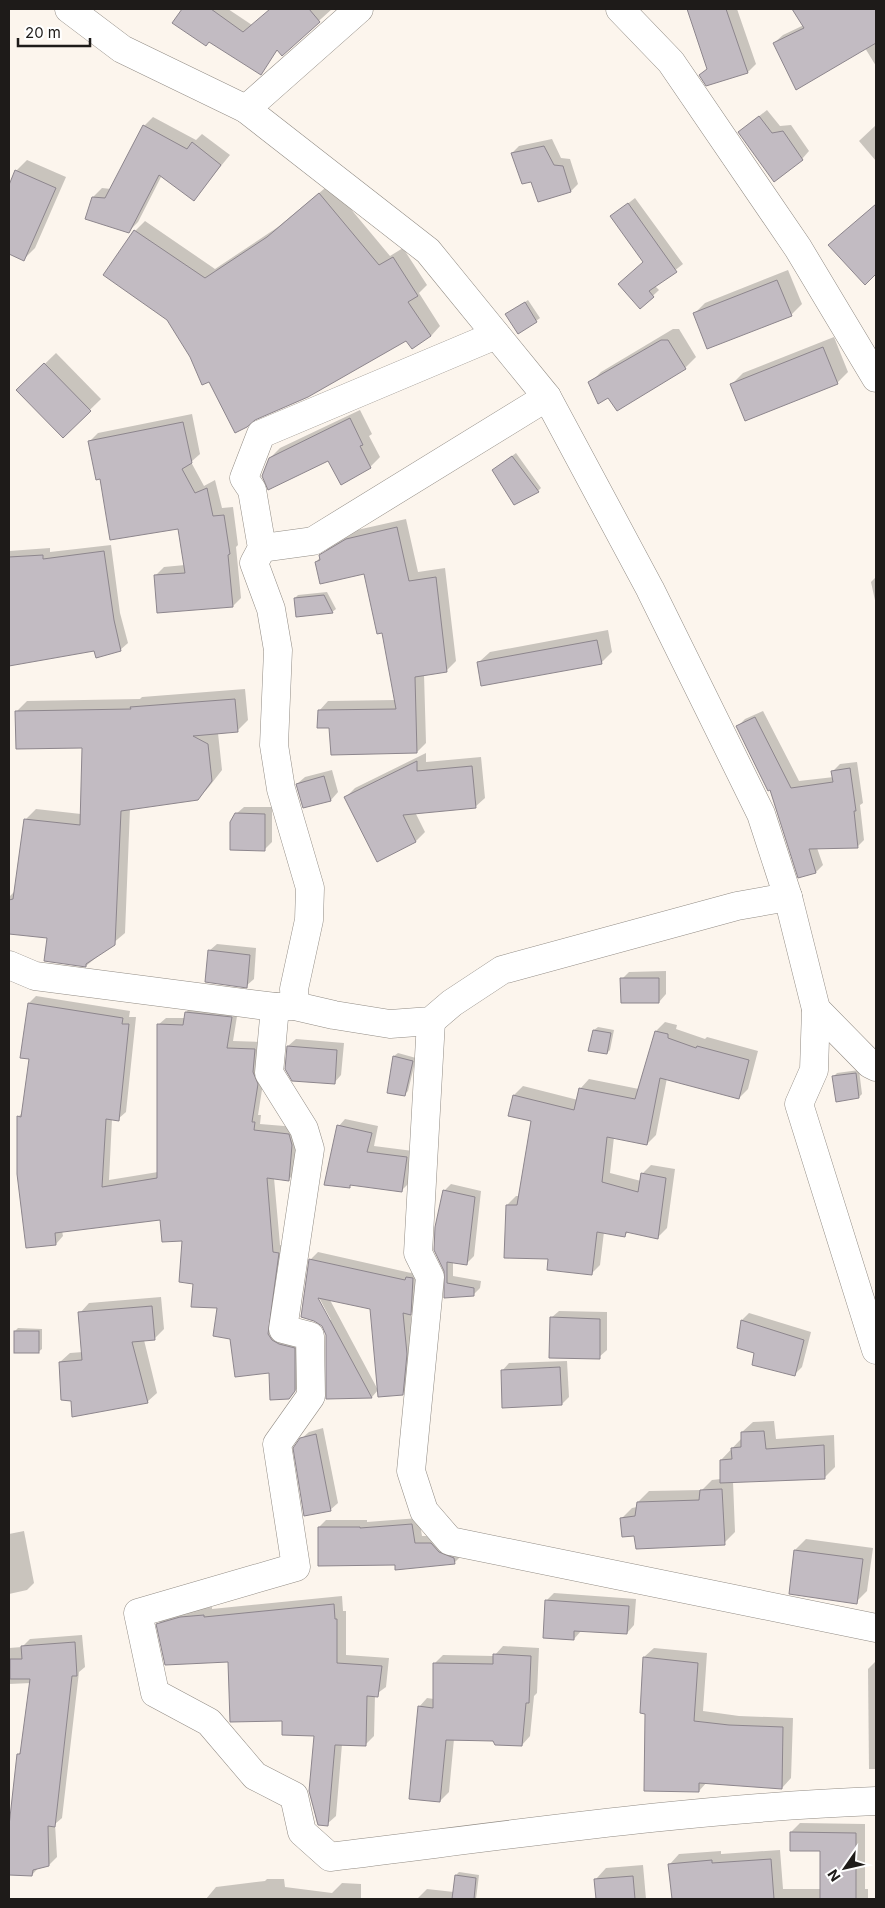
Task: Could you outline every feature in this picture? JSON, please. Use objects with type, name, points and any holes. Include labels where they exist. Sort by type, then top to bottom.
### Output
[{"type":"street","points":[[69,9],[122,49],[246,109],[428,251],[546,396],[650,589],[761,814],[788,897],[816,1009],[814,1070],[799,1104],[876,1350]]},
{"type":"street","points":[[246,109],[359,9]]},
{"type":"street","points":[[620,9],[670,62],[798,248],[876,378]]},
{"type":"street","points":[[496,335],[261,434],[244,478],[252,490],[262,548],[254,563],[271,608],[278,650],[274,745],[281,789],[310,888],[309,920],[294,989],[285,1007],[268,1073],[304,1128],[310,1149],[283,1329],[310,1336],[311,1396],[277,1444],[296,1567],[138,1613],[155,1693],[209,1722],[255,1776],[294,1796],[302,1832],[330,1857],[720,1811],[795,1804],[876,1801]]},
{"type":"street","points":[[262,548],[313,541],[546,396]]},
{"type":"street","points":[[9,965],[35,976],[285,1007],[390,1024],[431,1021],[452,1003],[502,970],[737,906],[788,897]]},
{"type":"street","points":[[816,1009],[870,1064],[876,1067]]},
{"type":"street","points":[[431,1021],[418,1253],[430,1277],[411,1470],[424,1511],[450,1540],[876,1628]]},
{"type":"building","points":[[182,9],[211,9],[243,32],[270,9],[309,9],[320,22],[282,56],[277,50],[261,75],[209,42],[206,46],[172,23]]},
{"type":"building","points":[[687,9],[726,9],[748,73],[706,86],[699,75],[707,69]]},
{"type":"building","points":[[792,9],[876,9],[876,43],[796,90],[773,43],[804,28]]},
{"type":"building","points":[[759,116],[772,133],[783,131],[803,160],[774,182],[738,132]]},
{"type":"building","points":[[143,125],[187,149],[192,142],[221,165],[194,201],[159,175],[129,233],[85,219],[92,197],[105,198]]},
{"type":"building","points":[[544,146],[554,165],[563,166],[571,192],[538,202],[531,182],[522,184],[511,153]]},
{"type":"building","points":[[15,170],[56,188],[24,261],[9,254],[9,185]]},
{"type":"building","points":[[319,193],[379,265],[393,257],[418,296],[408,302],[431,336],[412,349],[406,341],[308,397],[255,420],[247,427],[235,433],[209,382],[202,385],[190,357],[167,320],[103,275],[134,230],[205,278],[267,237]]},
{"type":"building","points":[[628,203],[677,272],[649,291],[654,297],[640,309],[618,284],[643,262],[610,216]]},
{"type":"building","points":[[876,204],[876,274],[865,285],[828,245]]},
{"type":"building","points":[[777,280],[792,316],[707,349],[693,313]]},
{"type":"building","points":[[525,302],[537,322],[518,334],[505,314]]},
{"type":"building","points":[[661,340],[668,340],[686,369],[617,411],[608,398],[598,404],[588,382]]},
{"type":"building","points":[[823,347],[838,384],[745,421],[730,384]]},
{"type":"building","points":[[44,363],[91,411],[63,438],[16,390]]},
{"type":"building","points":[[350,418],[363,445],[360,446],[371,468],[341,485],[328,461],[268,490],[262,476],[269,458]]},
{"type":"building","points":[[183,422],[192,463],[182,469],[195,493],[207,488],[213,516],[224,515],[230,554],[228,555],[233,607],[157,613],[154,575],[185,573],[178,529],[110,540],[100,479],[96,480],[88,441]]},
{"type":"building","points":[[512,456],[539,492],[514,505],[492,470]]},
{"type":"building","points":[[397,527],[409,581],[436,577],[447,672],[415,677],[417,753],[331,755],[329,728],[317,728],[318,710],[396,709],[382,633],[377,634],[364,574],[320,584],[315,562],[320,560],[319,555],[346,539]]},
{"type":"building","points":[[104,551],[114,620],[121,651],[96,658],[94,651],[9,666],[9,557],[43,555],[43,559]]},
{"type":"building","points":[[324,595],[333,613],[296,617],[294,598]]},
{"type":"building","points":[[597,640],[602,664],[481,686],[477,662]]},
{"type":"building","points":[[235,699],[238,732],[193,736],[208,744],[212,781],[198,800],[121,811],[115,945],[86,964],[86,967],[44,961],[47,938],[9,934],[9,900],[13,899],[24,819],[80,825],[82,748],[16,749],[15,711],[131,709],[130,707]]},
{"type":"building","points":[[755,717],[791,788],[833,782],[831,771],[850,768],[856,811],[854,811],[858,848],[809,849],[816,873],[798,878],[770,790],[768,791],[736,726]]},
{"type":"building","points":[[417,761],[417,771],[472,766],[476,808],[403,815],[416,842],[377,862],[344,797]]},
{"type":"building","points":[[324,776],[331,801],[303,808],[296,784]]},
{"type":"building","points":[[235,813],[265,814],[265,851],[230,850],[230,822]]},
{"type":"building","points":[[208,950],[250,955],[247,988],[205,982]]},
{"type":"building","points":[[620,978],[659,978],[659,1003],[621,1003]]},
{"type":"building","points":[[28,1003],[123,1018],[122,1024],[129,1024],[119,1121],[106,1119],[102,1187],[157,1178],[157,1024],[183,1025],[185,1012],[232,1017],[227,1048],[255,1049],[253,1072],[258,1084],[252,1122],[255,1122],[254,1130],[289,1134],[292,1145],[289,1181],[267,1178],[273,1252],[279,1253],[268,1334],[272,1340],[279,1344],[295,1348],[295,1391],[289,1399],[270,1400],[269,1373],[235,1377],[230,1339],[213,1336],[217,1308],[191,1307],[193,1284],[179,1282],[182,1241],[162,1242],[160,1220],[55,1233],[56,1245],[26,1248],[17,1174],[17,1116],[21,1117],[29,1059],[20,1058]]},
{"type":"building","points":[[593,1030],[611,1033],[607,1054],[588,1051]]},
{"type":"building","points":[[655,1031],[668,1034],[668,1038],[696,1048],[697,1046],[749,1060],[739,1099],[660,1078],[647,1145],[607,1137],[602,1182],[638,1192],[641,1173],[666,1178],[658,1239],[626,1232],[625,1237],[597,1232],[592,1275],[547,1270],[548,1259],[504,1258],[506,1205],[517,1205],[531,1121],[508,1116],[513,1095],[574,1110],[579,1088],[635,1099]]},
{"type":"building","points":[[287,1046],[337,1050],[335,1084],[292,1081],[285,1069]]},
{"type":"building","points":[[393,1056],[413,1061],[405,1096],[387,1093]]},
{"type":"building","points":[[856,1073],[859,1098],[836,1102],[832,1076]]},
{"type":"building","points":[[337,1125],[372,1133],[367,1152],[407,1157],[402,1192],[350,1185],[350,1188],[324,1185]]},
{"type":"building","points":[[443,1190],[475,1197],[467,1265],[447,1262],[447,1283],[474,1288],[474,1296],[444,1298],[444,1271],[434,1250],[435,1227]]},
{"type":"building","points":[[309,1259],[405,1280],[406,1277],[413,1278],[411,1315],[403,1313],[407,1354],[403,1395],[378,1397],[370,1309],[318,1298],[372,1398],[326,1399],[326,1335],[322,1326],[301,1317]]},
{"type":"building","points":[[152,1306],[155,1340],[132,1342],[148,1403],[72,1417],[71,1401],[61,1400],[59,1362],[82,1360],[78,1312]]},
{"type":"building","points":[[550,1317],[600,1319],[600,1359],[549,1358]]},
{"type":"building","points":[[741,1320],[804,1340],[795,1376],[752,1365],[754,1353],[737,1348]]},
{"type":"building","points":[[14,1331],[39,1331],[39,1353],[14,1353]]},
{"type":"building","points":[[560,1367],[562,1405],[502,1408],[501,1370]]},
{"type":"building","points":[[764,1431],[766,1449],[824,1445],[825,1479],[720,1483],[720,1460],[732,1459],[731,1448],[741,1447],[741,1432]]},
{"type":"building","points":[[316,1434],[331,1511],[304,1516],[293,1448],[300,1438]]},
{"type":"building","points":[[722,1489],[725,1545],[636,1549],[634,1536],[622,1537],[620,1518],[635,1516],[637,1502],[699,1500],[700,1490]]},
{"type":"building","points":[[412,1524],[415,1543],[431,1543],[439,1552],[454,1558],[455,1564],[395,1570],[395,1565],[318,1566],[318,1527],[360,1528]]},
{"type":"building","points":[[794,1550],[863,1559],[857,1604],[789,1594]]},
{"type":"building","points":[[545,1600],[629,1606],[627,1634],[574,1631],[574,1640],[543,1638]]},
{"type":"building","points":[[334,1604],[335,1619],[337,1619],[337,1663],[382,1666],[378,1697],[367,1696],[366,1746],[335,1745],[328,1826],[318,1825],[309,1791],[314,1736],[282,1735],[282,1721],[230,1722],[228,1662],[165,1665],[156,1624],[180,1617],[204,1615],[204,1617]]},
{"type":"building","points":[[75,1642],[77,1676],[72,1676],[55,1827],[48,1826],[49,1866],[33,1870],[32,1876],[9,1875],[9,1826],[17,1754],[20,1754],[30,1679],[10,1679],[10,1659],[22,1659],[21,1646]]},
{"type":"building","points":[[493,1654],[531,1656],[529,1703],[526,1703],[522,1746],[495,1745],[493,1741],[446,1740],[440,1802],[409,1799],[418,1706],[433,1708],[433,1663],[493,1664]]},
{"type":"building","points":[[643,1657],[698,1663],[694,1721],[729,1725],[783,1727],[782,1789],[699,1783],[699,1792],[644,1791],[645,1714],[640,1713]]},
{"type":"building","points":[[790,1832],[856,1833],[856,1899],[820,1899],[820,1851],[790,1851]]},
{"type":"building","points":[[771,1859],[774,1899],[672,1899],[668,1864],[712,1860],[712,1863]]},
{"type":"building","points":[[455,1875],[476,1878],[474,1899],[452,1899]]},
{"type":"building","points":[[633,1876],[635,1899],[596,1899],[594,1879]]}]
